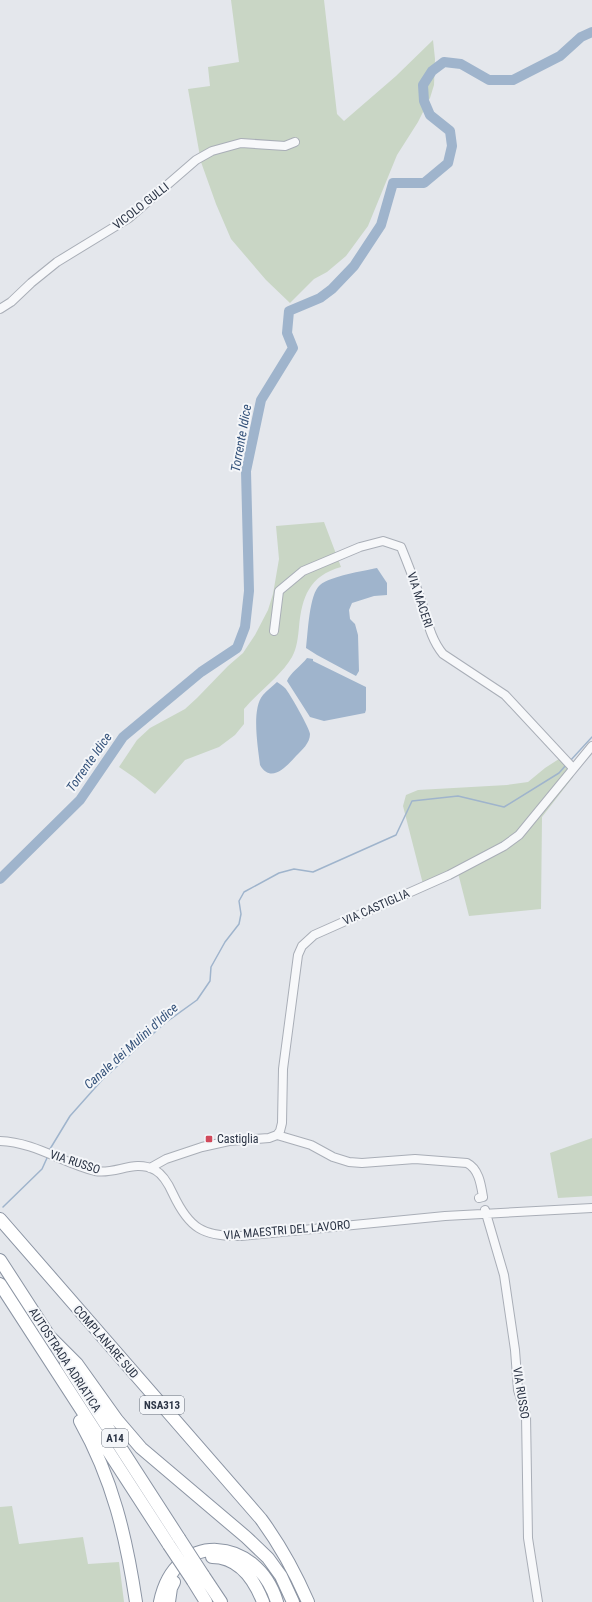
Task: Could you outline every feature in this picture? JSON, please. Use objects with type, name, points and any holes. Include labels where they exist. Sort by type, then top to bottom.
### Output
[{"type":"highway","name":"COMPLANARE SUD","points":[[0,1218],[39,1266],[261,1519],[278,1542],[308,1602]]},
{"type":"highway","name":"AUTOSTRADA ADRIATICA","points":[[0,1260],[51,1338],[174,1542]]},
{"type":"highway","name":"AUTOSTRADA ADRIATICA","points":[[0,1284],[61,1378],[198,1578],[220,1602]]},
{"type":"highway","points":[[51,1338],[77,1364],[116,1420],[141,1448],[246,1537],[268,1558],[282,1576],[293,1602]]},
{"type":"highway","points":[[61,1378],[68,1402],[92,1444],[110,1486],[124,1533],[136,1602]]},
{"type":"highway","points":[[160,1602],[168,1578],[179,1563],[198,1553],[211,1550],[232,1553],[248,1560],[261,1572],[275,1598]]},
{"type":"highway","points":[[169,1602],[171,1588],[182,1570],[193,1562],[207,1557],[214,1557],[229,1561],[242,1568],[252,1580],[263,1602]]},
{"type":"highway","name":"AUTOSTRADA ADRIATICA","points":[[198,1578],[206,1602]]},
{"type":"street","name":"VICOLO GULLI","points":[[0,309],[11,302],[31,283],[57,262],[129,218],[196,160],[212,151],[241,143],[285,146],[295,142]]},
{"type":"street","name":"VIA MACERI","points":[[274,631],[279,591],[303,571],[360,547],[383,541],[401,547],[421,598],[435,645],[443,654],[505,696],[570,764]]},
{"type":"street","name":"VIA CASTIGLIA","points":[[277,1135],[280,1131],[282,1123],[283,1069],[298,955],[302,946],[314,935],[449,875],[504,846],[519,835],[570,764],[592,746]]},
{"type":"street","points":[[150,1168],[170,1157],[219,1143],[269,1138],[277,1135],[311,1145],[333,1157],[349,1162],[362,1163],[415,1159],[467,1163],[473,1167],[478,1177],[483,1197],[479,1198]]},
{"type":"street","name":"VIA RUSSO","points":[[0,1141],[25,1145],[94,1170],[108,1171],[134,1166],[150,1168],[160,1174]]},
{"type":"street","points":[[160,1174],[170,1157]]},
{"type":"street","name":"VIA MAESTRI DEL LAVORO","points":[[160,1174],[167,1182],[181,1211],[187,1218],[202,1230],[211,1234],[222,1236],[242,1236],[486,1212],[592,1208]]},
{"type":"street","name":"VIA RUSSO","points":[[486,1212],[504,1275],[515,1350],[518,1390],[526,1415],[528,1538],[538,1602]]},
{"type":"green space","points":[[231,0],[324,0],[337,114],[344,121],[396,76],[433,40],[435,59],[434,85],[430,98],[418,122],[397,155],[368,226],[346,256],[327,272],[314,279],[290,303],[266,280],[231,239],[216,204],[201,162],[188,89],[210,86],[208,67],[239,62]]},
{"type":"green space","points":[[324,522],[341,567],[321,576],[309,589],[302,606],[297,642],[292,657],[282,671],[244,709],[244,724],[235,735],[219,747],[185,760],[155,794],[119,767],[137,740],[150,728],[185,709],[243,653],[255,635],[268,610],[273,594],[279,559],[276,526]]},
{"type":"green space","points":[[562,757],[571,765],[573,777],[542,817],[541,909],[469,916],[458,873],[424,888],[403,806],[406,795],[418,790],[507,785],[528,782],[545,768]]},
{"type":"green space","points":[[592,1138],[592,1196],[558,1198],[550,1153]]},
{"type":"green space","points":[[12,1506],[19,1544],[83,1537],[88,1564],[119,1562],[124,1602],[0,1602],[0,1507]]},
{"type":"water","points":[[377,568],[387,583],[387,595],[374,596],[352,603],[349,610],[350,619],[355,624],[358,635],[359,671],[356,676],[306,648],[311,605],[316,590],[325,582],[347,574]]},
{"type":"water","points":[[307,658],[313,659],[313,661],[366,687],[365,713],[324,721],[310,717],[287,681]]},
{"type":"water","points":[[277,682],[285,688],[291,696],[303,718],[310,737],[305,746],[288,765],[278,772],[269,773],[264,771],[260,765],[256,719],[259,701],[263,695]]},
{"type":"waterway","name":"Torrente Idice","points":[[0,879],[80,800],[123,737],[201,672],[237,648],[245,627],[249,591],[246,471],[261,400],[293,348],[287,333],[289,311],[320,298],[332,289],[354,266],[381,225],[393,183],[424,183],[448,163],[452,146],[450,131],[430,115],[424,101],[423,85],[432,71],[444,62],[461,64],[489,80],[513,80],[560,56],[581,37],[592,32]]},
{"type":"waterway","name":"Canale dei Mulini d'Idice","points":[[570,761],[592,737]]},
{"type":"waterway","name":"Canale dei Mulini d'Idice","points":[[50,1149],[70,1116],[102,1080],[165,1023],[197,1000],[210,981],[211,967],[225,942],[239,924],[241,914],[239,901],[244,892],[279,873],[294,869],[313,872],[396,835],[412,801],[458,796],[504,807],[559,773],[566,765]]},
{"type":"waterway","name":"Canale dei Mulini d'Idice","points":[[3,1207],[42,1169],[47,1158]]},
{"type":"place","name":"Castiglia","points":[[209,1139]]}]
